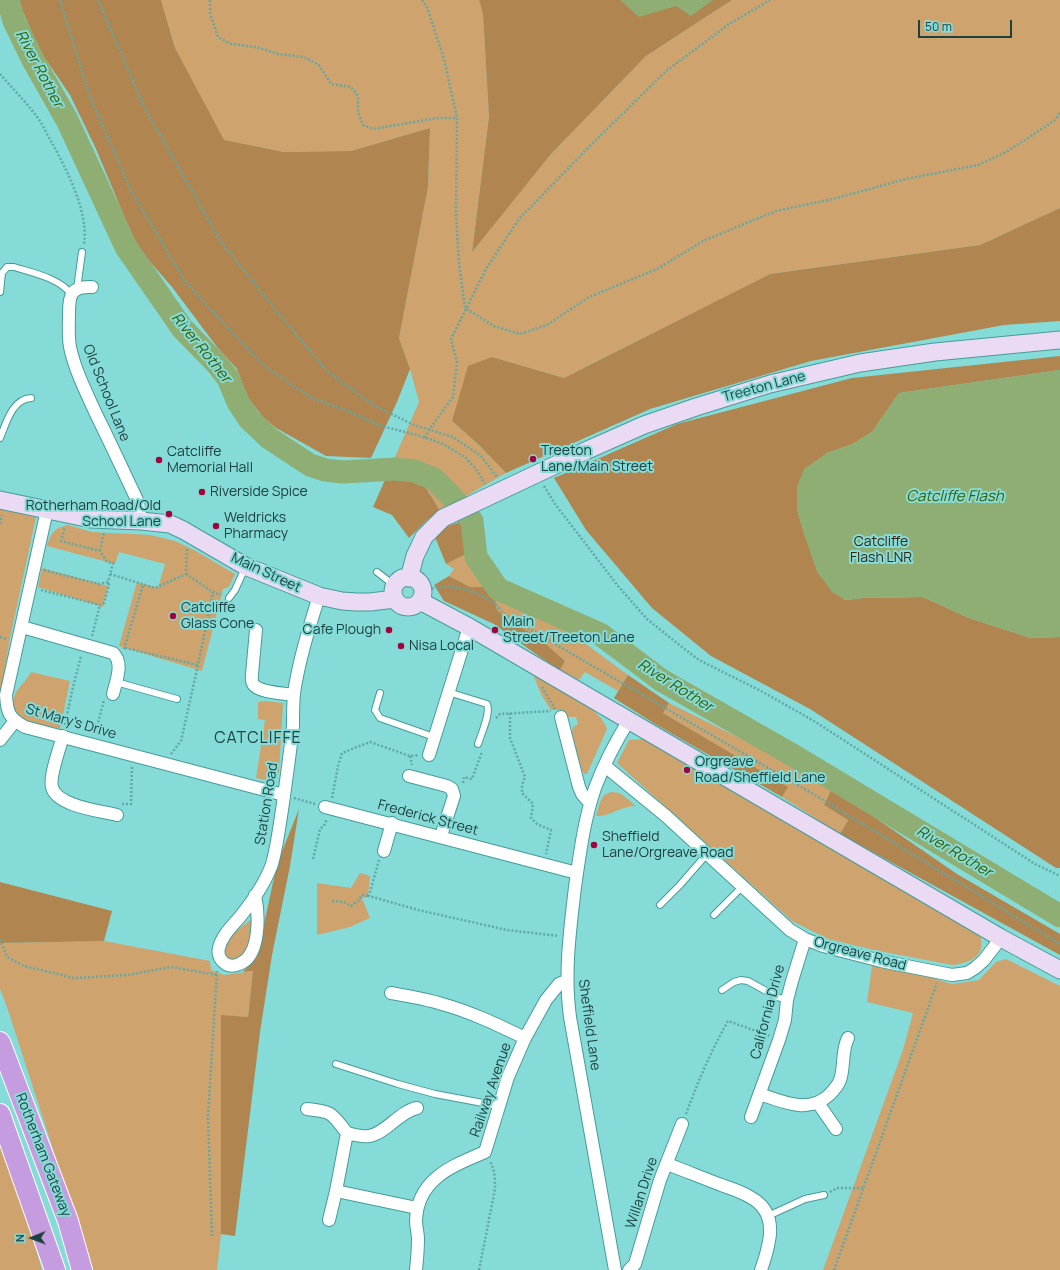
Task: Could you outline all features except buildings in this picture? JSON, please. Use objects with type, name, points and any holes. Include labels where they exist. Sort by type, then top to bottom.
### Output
[{"type":"highway","name":"Rotherham Gateway","points":[[0,1042],[68,1221],[82,1270]]},
{"type":"highway","name":"Rotherham Gateway","points":[[0,1114],[55,1270]]},
{"type":"main road","name":"Treeton Lane","points":[[400,588],[424,538],[443,518],[537,473],[644,425],[696,406],[770,384],[860,363],[935,352],[1060,340]]},
{"type":"main road","name":"Main Street","points":[[0,500],[68,514],[107,520],[170,524],[245,566],[319,596],[342,601],[370,602],[400,588]]},
{"type":"main road","points":[[417,581],[422,588],[422,597],[412,607],[402,606],[400,588],[417,581]]},
{"type":"main road","points":[[422,597],[534,666],[1001,938],[1060,970]]},
{"type":"street","points":[[74,291],[84,286],[92,287]]},
{"type":"street","name":"Old School Lane","points":[[74,291],[69,304],[70,346],[74,361],[138,502],[141,521]]},
{"type":"street","name":"St Mary's Drive","points":[[47,510],[6,695],[6,706],[9,714],[15,722],[25,727],[284,795]]},
{"type":"street","name":"Station Road","points":[[219,954],[219,948],[223,938],[261,888],[272,864],[289,760],[294,695],[300,658],[319,596]]},
{"type":"street","points":[[428,755],[469,626]]},
{"type":"street","points":[[22,627],[114,653],[121,652],[119,665],[111,692]]},
{"type":"street","points":[[256,630],[252,674],[254,685],[263,690],[294,695]]},
{"type":"street","points":[[561,717],[579,787],[582,794],[590,803]]},
{"type":"street","name":"Sheffield Lane","points":[[615,1270],[570,1017],[566,981],[569,938],[582,834],[595,787],[614,746],[629,720]]},
{"type":"street","points":[[0,740],[15,722]]},
{"type":"street","points":[[63,736],[52,776],[52,786],[55,794],[62,800],[73,805],[117,815]]},
{"type":"street","name":"Orgreave Road","points":[[605,766],[666,816],[790,930],[805,939],[823,946],[881,961],[952,975],[967,973],[975,968],[984,960],[1001,938]]},
{"type":"street","points":[[409,776],[447,786],[452,789],[454,796],[441,836]]},
{"type":"street","name":"Frederick Street","points":[[327,807],[577,873]]},
{"type":"street","points":[[384,851],[392,823]]},
{"type":"street","points":[[219,954],[221,960],[232,966],[237,965],[248,958],[256,939],[258,906],[255,895]]},
{"type":"street","name":"California Drive","points":[[752,1117],[785,1020],[787,1000],[805,939]]},
{"type":"street","name":"Railway Avenue","points":[[485,1152],[508,1077],[525,1038],[546,1000],[559,984],[566,981]]},
{"type":"street","name":"Railway Avenue","points":[[391,993],[461,1010],[490,1021],[525,1038]]},
{"type":"street","points":[[760,1094],[796,1106],[818,1103],[826,1098],[836,1089],[840,1079],[843,1052],[848,1038]]},
{"type":"street","points":[[818,1103],[836,1129]]},
{"type":"street","points":[[308,1109],[333,1114],[347,1133],[371,1136],[411,1109],[417,1108]]},
{"type":"street","name":"Willan Drive","points":[[629,1270],[635,1264],[652,1204],[682,1124]]},
{"type":"street","points":[[329,1220],[347,1133]]},
{"type":"street","points":[[416,1270],[418,1241],[416,1222],[417,1208],[421,1196],[436,1177],[449,1168],[485,1152]]},
{"type":"street","points":[[667,1164],[751,1197],[760,1203],[768,1216],[771,1236],[767,1254],[761,1270]]},
{"type":"street","points":[[336,1191],[417,1208]]},
{"type":"lane","points":[[0,292],[2,273],[7,267],[14,267],[57,282],[74,291],[82,252]]},
{"type":"lane","points":[[0,438],[15,407],[21,400],[31,398]]},
{"type":"lane","points":[[229,598],[235,590],[245,566]]},
{"type":"lane","points":[[377,572],[400,588]]},
{"type":"lane","points":[[111,692],[178,699]]},
{"type":"lane","points":[[448,692],[487,704],[488,714],[478,744]]},
{"type":"lane","points":[[380,693],[375,710],[380,718],[434,737]]},
{"type":"lane","points":[[660,905],[707,854]]},
{"type":"lane","points":[[714,915],[742,887]]},
{"type":"lane","points":[[722,990],[734,982],[741,980],[748,981],[777,997],[787,1000]]},
{"type":"lane","points":[[336,1064],[435,1094],[499,1106]]},
{"type":"lane","points":[[768,1216],[805,1199],[824,1195]]},
{"type":"path","points":[[60,0],[89,94],[128,184],[187,284],[263,364],[310,398],[345,410],[381,426],[441,443],[465,457],[475,468],[493,494]]},
{"type":"path","points":[[98,0],[145,109],[221,242],[326,370],[373,405],[414,425],[453,437],[481,456],[498,478],[493,494]]},
{"type":"path","points":[[210,0],[210,13],[218,37],[231,44],[256,47],[278,54],[304,57],[319,65],[332,84],[351,87],[358,96],[358,112],[362,125],[373,129],[437,118],[456,118]]},
{"type":"path","points":[[422,0],[427,6],[444,59],[456,118],[456,213],[459,264],[465,308]]},
{"type":"path","points":[[425,438],[429,430],[453,397],[457,362],[451,339],[465,308],[486,269],[519,219],[666,71],[729,24],[770,0]]},
{"type":"path","points":[[0,74],[40,121],[61,159],[74,189],[84,223],[86,232],[82,252]]},
{"type":"path","points":[[465,308],[494,326],[520,334],[547,325],[589,297],[657,270],[703,241],[776,211],[833,199],[906,179],[978,165],[1012,148],[1054,121],[1060,113]]},
{"type":"path","points":[[537,473],[555,504],[618,586],[647,619],[673,640],[699,660],[761,691],[814,721],[1035,864],[1060,876]]},
{"type":"path","points":[[63,736],[72,691],[100,605],[104,603],[113,563],[107,562],[100,551],[61,541],[68,514]]},
{"type":"path","points":[[100,551],[107,520]]},
{"type":"path","points":[[186,574],[187,548],[191,535]]},
{"type":"path","points":[[34,568],[99,584],[108,582]]},
{"type":"path","points":[[110,574],[155,588],[186,574]]},
{"type":"path","points":[[186,574],[213,592],[229,598]]},
{"type":"path","points":[[144,585],[121,652],[198,665]]},
{"type":"path","points":[[30,587],[100,605]]},
{"type":"path","points":[[422,597],[434,588],[453,587],[475,593],[492,602],[505,615],[825,801],[1060,944]]},
{"type":"path","points":[[162,763],[178,747],[181,741],[213,592]]},
{"type":"path","points":[[493,725],[496,718],[500,714],[556,711],[541,686],[534,666]]},
{"type":"path","points":[[93,744],[111,692]]},
{"type":"path","points":[[510,714],[510,738],[525,777],[522,785],[522,793],[533,804],[531,818],[537,824],[551,830],[544,864]]},
{"type":"path","points":[[313,859],[320,829],[324,826],[327,807],[342,753],[370,742],[410,756]]},
{"type":"path","points":[[454,796],[460,792],[464,777],[472,779],[485,745]]},
{"type":"path","points":[[117,815],[121,804],[131,804],[133,755]]},
{"type":"path","points":[[284,795],[327,807]]},
{"type":"path","points":[[369,896],[380,855],[384,851]]},
{"type":"path","points":[[332,902],[344,902],[351,906],[358,901],[362,895],[369,896],[418,910],[507,930],[569,938]]},
{"type":"path","points":[[0,939],[7,957],[24,966],[74,978],[127,976],[171,967],[217,975]]},
{"type":"path","points":[[212,1236],[208,1117],[219,954]]},
{"type":"path","points":[[834,1270],[941,973]]},
{"type":"path","points":[[682,1124],[713,1047],[728,1020],[779,1040]]},
{"type":"path","points":[[480,1270],[495,1190],[495,1178],[492,1166],[485,1152]]},
{"type":"path","points":[[824,1195],[837,1188],[864,1188]]},
{"type":"shaded area","points":[[20,0],[161,0],[175,48],[224,140],[284,152],[351,151],[430,128],[428,187],[399,338],[410,369],[397,402],[371,458],[326,456],[276,428],[263,417],[248,398],[237,369],[217,347],[172,287],[137,247],[96,149],[70,95],[40,51],[21,7]]},
{"type":"shaded area","points":[[161,0],[479,0],[483,14],[489,117],[472,251],[551,154],[646,56],[732,0],[1060,0],[1060,208],[980,245],[770,274],[564,378],[492,357],[452,421],[479,445],[506,473],[440,511],[429,492],[405,473],[388,473],[419,402],[410,369],[399,338],[428,187],[430,128],[351,151],[284,152],[223,140],[175,48]]},
{"type":"shaded area","points":[[479,0],[732,0],[646,56],[551,154],[472,252],[489,117],[483,14]]},
{"type":"shaded area","points":[[1060,208],[1060,321],[1004,325],[811,361],[650,409],[506,473],[479,445],[452,421],[468,366],[492,357],[564,378],[770,274],[980,245]]},
{"type":"shaded area","name":"Catcliffe Flash LNR","points":[[1060,356],[1060,370],[899,393],[872,432],[853,444],[827,453],[797,509],[818,573],[845,600],[863,598],[923,597],[969,618],[1031,638],[1060,637],[1060,868],[1056,868],[810,709],[711,656],[652,608],[586,530],[554,478],[677,424],[852,378]]},
{"type":"shaded area","points":[[388,473],[404,473],[416,479],[426,488],[440,511],[427,520],[409,538],[392,515],[373,507]]},
{"type":"shaded area","points":[[0,509],[36,517],[10,638],[0,696]]},
{"type":"shaded area","points":[[462,521],[468,553],[446,564],[435,537],[448,526]]},
{"type":"shaded area","points":[[68,525],[92,532],[150,535],[175,541],[194,550],[235,574],[229,587],[223,589],[202,671],[119,646],[137,582],[158,588],[165,564],[119,552],[115,564],[47,546],[50,538],[56,530]]},
{"type":"shaded area","points":[[468,553],[473,566],[489,587],[470,587],[449,576],[454,569],[446,564]]},
{"type":"shaded area","points":[[42,568],[108,586],[103,607],[38,587]]},
{"type":"shaded area","points":[[449,576],[470,587],[489,587],[494,593],[497,610],[510,621],[538,637],[565,661],[560,670],[494,624],[444,601],[434,585]]},
{"type":"shaded area","points":[[494,593],[571,633],[628,675],[618,691],[585,672],[579,680],[560,670],[565,661],[538,637],[510,621],[497,610]]},
{"type":"shaded area","points":[[31,672],[70,681],[60,729],[44,726],[27,720],[15,711],[13,704],[16,693]]},
{"type":"shaded area","points":[[533,674],[575,697],[596,713],[603,721],[607,729],[587,774],[582,771],[572,733],[573,727],[578,724],[576,717],[567,717],[561,710],[551,710],[541,694]]},
{"type":"shaded area","points":[[628,675],[669,703],[663,713],[788,787],[782,797],[655,724],[614,698]]},
{"type":"shaded area","points":[[265,701],[283,703],[279,772],[272,780],[256,778],[265,720],[258,719],[258,702]]},
{"type":"shaded area","points":[[669,703],[770,753],[832,788],[824,805],[848,820],[840,834],[782,797],[787,787],[663,713]]},
{"type":"shaded area","points":[[643,739],[975,932],[981,938],[981,947],[977,956],[970,961],[952,965],[874,950],[828,939],[792,921],[617,763],[629,740]]},
{"type":"shaded area","points":[[832,788],[957,874],[1060,934],[1060,955],[840,834],[848,820],[824,805]]},
{"type":"shaded area","points":[[611,792],[620,793],[636,806],[626,807],[606,815],[596,816],[600,802],[604,795]]},
{"type":"shaded area","points":[[299,809],[290,866],[272,955],[260,1032],[235,1236],[221,1234],[221,1015],[248,1017],[253,971],[243,972],[257,957],[277,864]]},
{"type":"shaded area","points":[[360,873],[370,876],[368,897],[362,898],[370,918],[350,927],[317,935],[317,883],[351,888]]},
{"type":"shaded area","points":[[0,882],[112,911],[104,941],[0,943]]},
{"type":"shaded area","points":[[253,918],[254,932],[244,957],[235,962],[228,959],[224,955],[225,949],[231,938],[243,925]]},
{"type":"shaded area","points":[[104,941],[210,961],[211,970],[224,975],[253,971],[248,1017],[221,1016],[221,1234],[217,1270],[92,1270],[0,989],[0,943]]},
{"type":"shaded area","points":[[1006,959],[1060,986],[1060,1270],[823,1270],[903,1050],[913,1013],[867,1002],[872,966],[922,975],[952,984],[979,980],[996,962]]},
{"type":"shaded area","points":[[0,1140],[15,1178],[42,1270],[0,1270]]},
{"type":"water","points":[[620,0],[713,0],[691,16],[676,6],[639,17]]},
{"type":"water","name":"Catcliffe Flash","points":[[1060,370],[1060,637],[1031,638],[969,618],[923,597],[863,598],[845,600],[832,592],[818,573],[797,509],[797,487],[804,469],[827,453],[853,444],[872,432],[899,393]]},
{"type":"waterway","name":"River Rother","points":[[8,0],[14,21],[33,60],[67,120],[126,247],[182,328],[216,363],[228,378],[238,402],[249,419],[269,438],[310,465],[325,470],[343,472],[396,469],[414,471],[434,479],[472,521],[476,557],[498,589],[600,634],[661,680],[796,757],[1060,916]]},
{"type":"place","name":"Treeton Lane/Main Street","points":[[533,459]]},
{"type":"place","name":"Catcliffe Memorial Hall","points":[[159,460]]},
{"type":"place","name":"Riverside Spice","points":[[202,492]]},
{"type":"place","name":"Rotherham Road/Old School Lane","points":[[169,514]]},
{"type":"place","name":"Weldricks Pharmacy","points":[[216,526]]},
{"type":"place","name":"Catcliffe Glass Cone","points":[[173,616]]},
{"type":"place","name":"Cafe Plough","points":[[389,630]]},
{"type":"place","name":"Main Street/Treeton Lane","points":[[495,630]]},
{"type":"place","name":"Nisa Local","points":[[401,646]]},
{"type":"place","name":"Orgreave Road/Sheffield Lane","points":[[687,770]]},
{"type":"place","name":"Sheffield Lane/Orgreave Road","points":[[594,845]]},
{"type":"district","name":"CATCLIFFE","points":[[258,739]]}]
